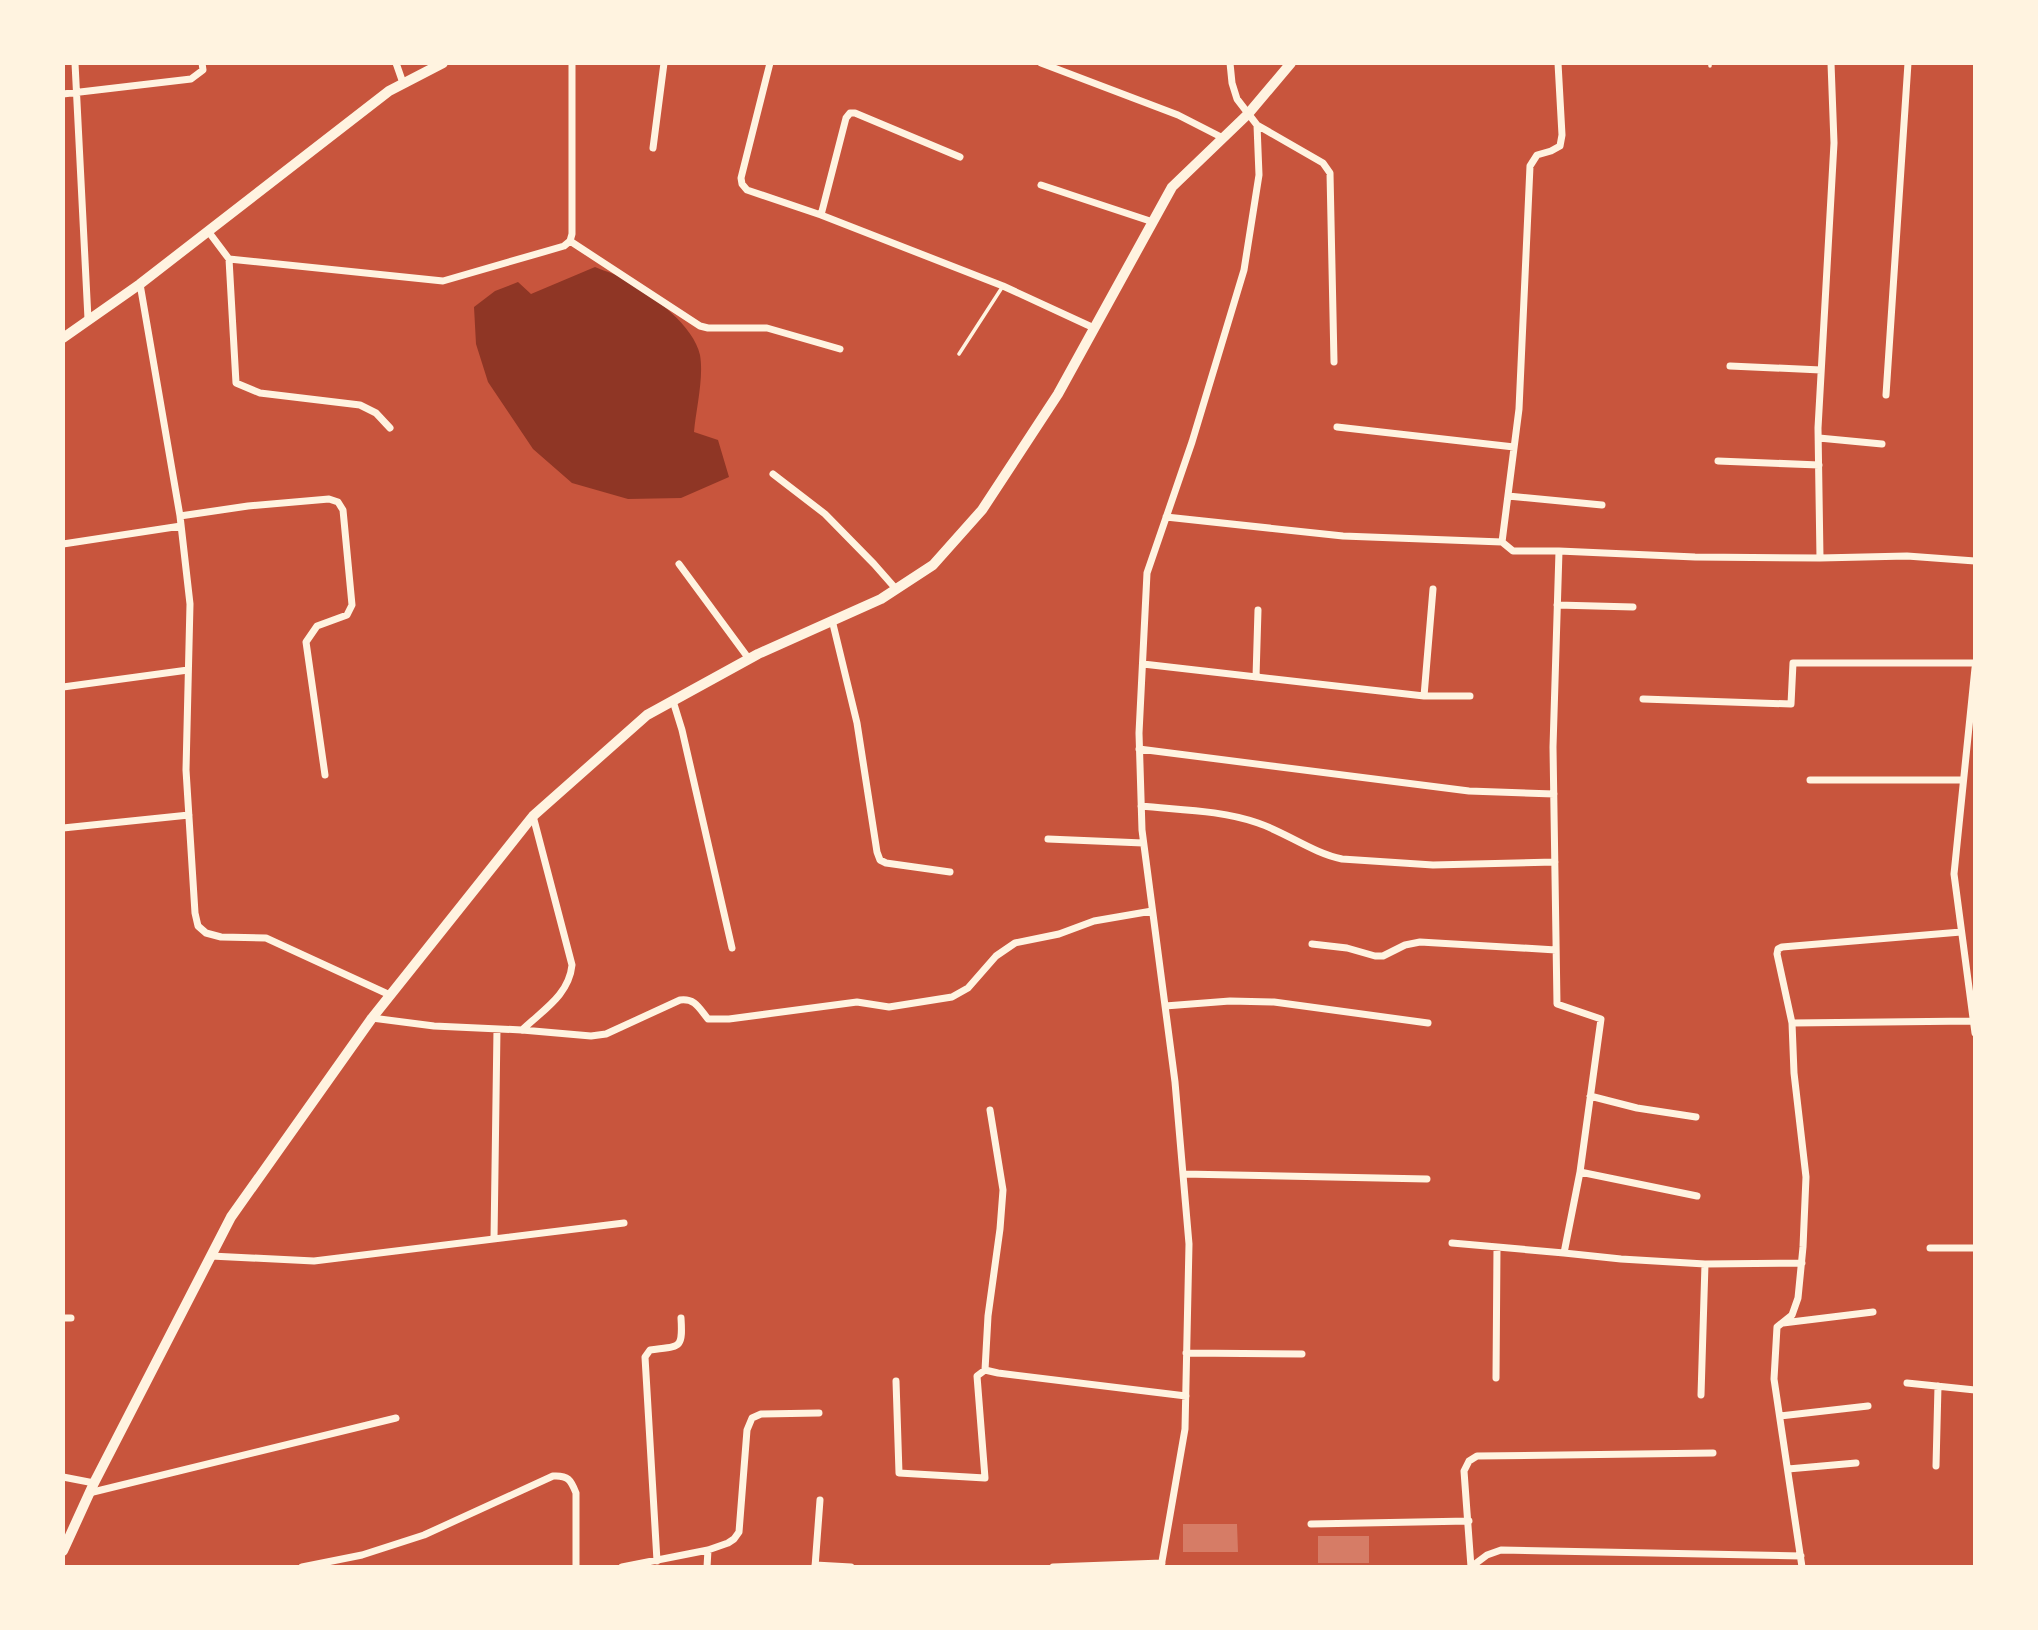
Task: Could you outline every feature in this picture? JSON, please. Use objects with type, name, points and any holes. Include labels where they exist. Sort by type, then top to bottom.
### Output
[{"type":"street","points":[[75,63],[88,319]]},
{"type":"street","points":[[63,94],[191,79],[203,70],[202,63]]},
{"type":"street","points":[[396,63],[403,83]]},
{"type":"street","points":[[63,338],[140,284],[388,91],[443,63]]},
{"type":"street","points":[[229,259],[443,281],[564,247],[570,241],[572,233],[572,63]]},
{"type":"street","points":[[653,148],[664,63]]},
{"type":"street","points":[[770,63],[741,178],[747,190],[821,215],[1003,286],[1094,328]]},
{"type":"street","points":[[1041,63],[1050,64],[1178,115],[1223,138]]},
{"type":"street","points":[[1230,63],[1231,83],[1237,99],[1257,125],[1323,163],[1329,173],[1334,362]]},
{"type":"street","points":[[63,1551],[94,1483],[231,1217],[372,1018],[533,816],[647,715],[749,659],[881,599],[933,565],[982,510],[1058,394],[1172,187],[1248,114],[1291,63]]},
{"type":"street","points":[[1502,542],[1519,409],[1530,166],[1537,155],[1560,146],[1562,135],[1558,63]]},
{"type":"street","points":[[1820,558],[1821,370],[1834,143],[1830,63]]},
{"type":"street","points":[[1886,395],[1908,63]]},
{"type":"street","points":[[821,215],[846,118],[850,113],[960,157]]},
{"type":"street","points":[[1053,1567],[1162,1565],[1185,1429],[1189,1244],[1175,1082],[1143,843],[1141,806],[1139,749],[1147,573],[1192,442],[1244,270],[1259,176],[1257,125]]},
{"type":"street","points":[[1041,185],[1153,222]]},
{"type":"street","points":[[208,231],[229,259],[236,383],[260,393],[360,405],[376,413],[390,428]]},
{"type":"street","points":[[570,241],[700,326],[767,328],[840,349]]},
{"type":"street","points":[[140,284],[180,516],[190,604],[186,771],[198,926],[206,933],[221,937],[266,938],[390,995]]},
{"type":"street","points":[[1730,366],[1821,370]]},
{"type":"street","points":[[1337,427],[1514,447]]},
{"type":"street","points":[[1819,438],[1882,444]]},
{"type":"street","points":[[1718,461],[1819,466]]},
{"type":"street","points":[[773,474],[825,514],[895,589]]},
{"type":"street","points":[[1508,496],[1602,505]]},
{"type":"street","points":[[180,516],[248,506],[329,499],[338,502],[343,510],[352,605],[346,615],[317,626],[306,642],[325,775]]},
{"type":"street","points":[[1166,517],[1343,536],[1502,542],[1513,551],[1695,557],[1907,556],[1975,561]]},
{"type":"street","points":[[63,544],[181,526]]},
{"type":"street","points":[[1559,551],[1553,747],[1557,1004],[1601,1019],[1580,1172],[1564,1252]]},
{"type":"street","points":[[679,565],[749,659]]},
{"type":"street","points":[[1424,696],[1433,589]]},
{"type":"street","points":[[1557,605],[1633,607]]},
{"type":"street","points":[[1256,677],[1258,610]]},
{"type":"street","points":[[832,621],[857,723],[880,859],[886,863],[950,872]]},
{"type":"street","points":[[1643,699],[1791,704],[1793,663],[1975,666],[1954,874],[1961,932],[1971,977],[1975,1033]]},
{"type":"street","points":[[1143,664],[1424,696],[1470,696]]},
{"type":"street","points":[[63,687],[188,670]]},
{"type":"street","points":[[673,701],[732,948]]},
{"type":"street","points":[[1139,749],[1469,791],[1554,794]]},
{"type":"street","points":[[1810,780],[1963,780]]},
{"type":"street","points":[[1141,806],[1239,817],[1287,835],[1331,857],[1342,859],[1433,865],[1555,862]]},
{"type":"street","points":[[63,828],[188,815]]},
{"type":"street","points":[[522,1030],[565,990],[572,965],[533,816]]},
{"type":"street","points":[[1048,839],[1143,843]]},
{"type":"street","points":[[372,1018],[434,1026],[591,1036],[606,1034],[680,1000],[689,999],[695,1002],[708,1020],[857,1002],[889,1007],[952,997],[968,988],[996,956],[1014,943],[1059,934],[1094,921],[1152,911]]},
{"type":"street","points":[[1802,1567],[1774,1379],[1777,1327],[1792,1315],[1798,1298],[1806,1177],[1794,1073],[1792,1023],[1778,949],[1961,932]]},
{"type":"street","points":[[1312,944],[1346,948],[1375,956],[1383,956],[1405,945],[1420,942],[1556,950]]},
{"type":"street","points":[[1165,1006],[1230,1001],[1274,1002],[1428,1023]]},
{"type":"street","points":[[1792,1023],[1973,1021]]},
{"type":"street","points":[[494,1239],[497,1028]]},
{"type":"street","points":[[1590,1096],[1637,1108],[1696,1117]]},
{"type":"street","points":[[985,1370],[988,1316],[1003,1190],[990,1110]]},
{"type":"street","points":[[1580,1172],[1697,1196]]},
{"type":"street","points":[[1183,1174],[1427,1179]]},
{"type":"street","points":[[211,1256],[314,1261],[624,1223]]},
{"type":"street","points":[[1452,1243],[1705,1264],[1802,1263]]},
{"type":"street","points":[[1496,1378],[1497,1247]]},
{"type":"street","points":[[1930,1248],[1975,1248]]},
{"type":"street","points":[[1701,1395],[1705,1264]]},
{"type":"street","points":[[1781,1324],[1873,1312]]},
{"type":"street","points":[[657,1561],[645,1357],[650,1350],[675,1347],[680,1343],[681,1318]]},
{"type":"street","points":[[1186,1353],[1302,1354]]},
{"type":"street","points":[[896,1381],[899,1473],[985,1478],[977,1376],[985,1370],[1186,1396]]},
{"type":"street","points":[[1908,1383],[1975,1390]]},
{"type":"street","points":[[1936,1466],[1938,1386]]},
{"type":"street","points":[[1780,1416],[1868,1406]]},
{"type":"street","points":[[622,1567],[708,1550],[734,1539],[739,1532],[747,1430],[752,1418],[761,1414],[819,1413]]},
{"type":"street","points":[[89,1493],[396,1418]]},
{"type":"street","points":[[1471,1567],[1464,1471],[1469,1461],[1478,1456],[1713,1453]]},
{"type":"street","points":[[1788,1469],[1856,1463]]},
{"type":"street","points":[[302,1567],[362,1555],[414,1539],[554,1476],[563,1476],[572,1482],[576,1493],[576,1567]]},
{"type":"street","points":[[63,1477],[94,1483]]},
{"type":"street","points":[[820,1500],[815,1566],[851,1567]]},
{"type":"street","points":[[1311,1524],[1469,1521]]},
{"type":"street","points":[[707,1567],[708,1550]]},
{"type":"street","points":[[1471,1567],[1501,1550],[1801,1556]]},
{"type":"lane","points":[[959,354],[1003,286]]},
{"type":"shaded area","points":[[595,267],[622,277],[640,288],[672,313],[690,333],[701,364],[694,432],[718,440],[729,477],[681,498],[628,499],[572,483],[533,449],[488,382],[476,344],[474,307],[495,291],[518,282],[531,294]]},
{"type":"building","points":[[1183,1524],[1237,1524],[1238,1552],[1183,1552]]},
{"type":"building","points":[[1318,1536],[1369,1536],[1369,1563],[1318,1563]]}]
